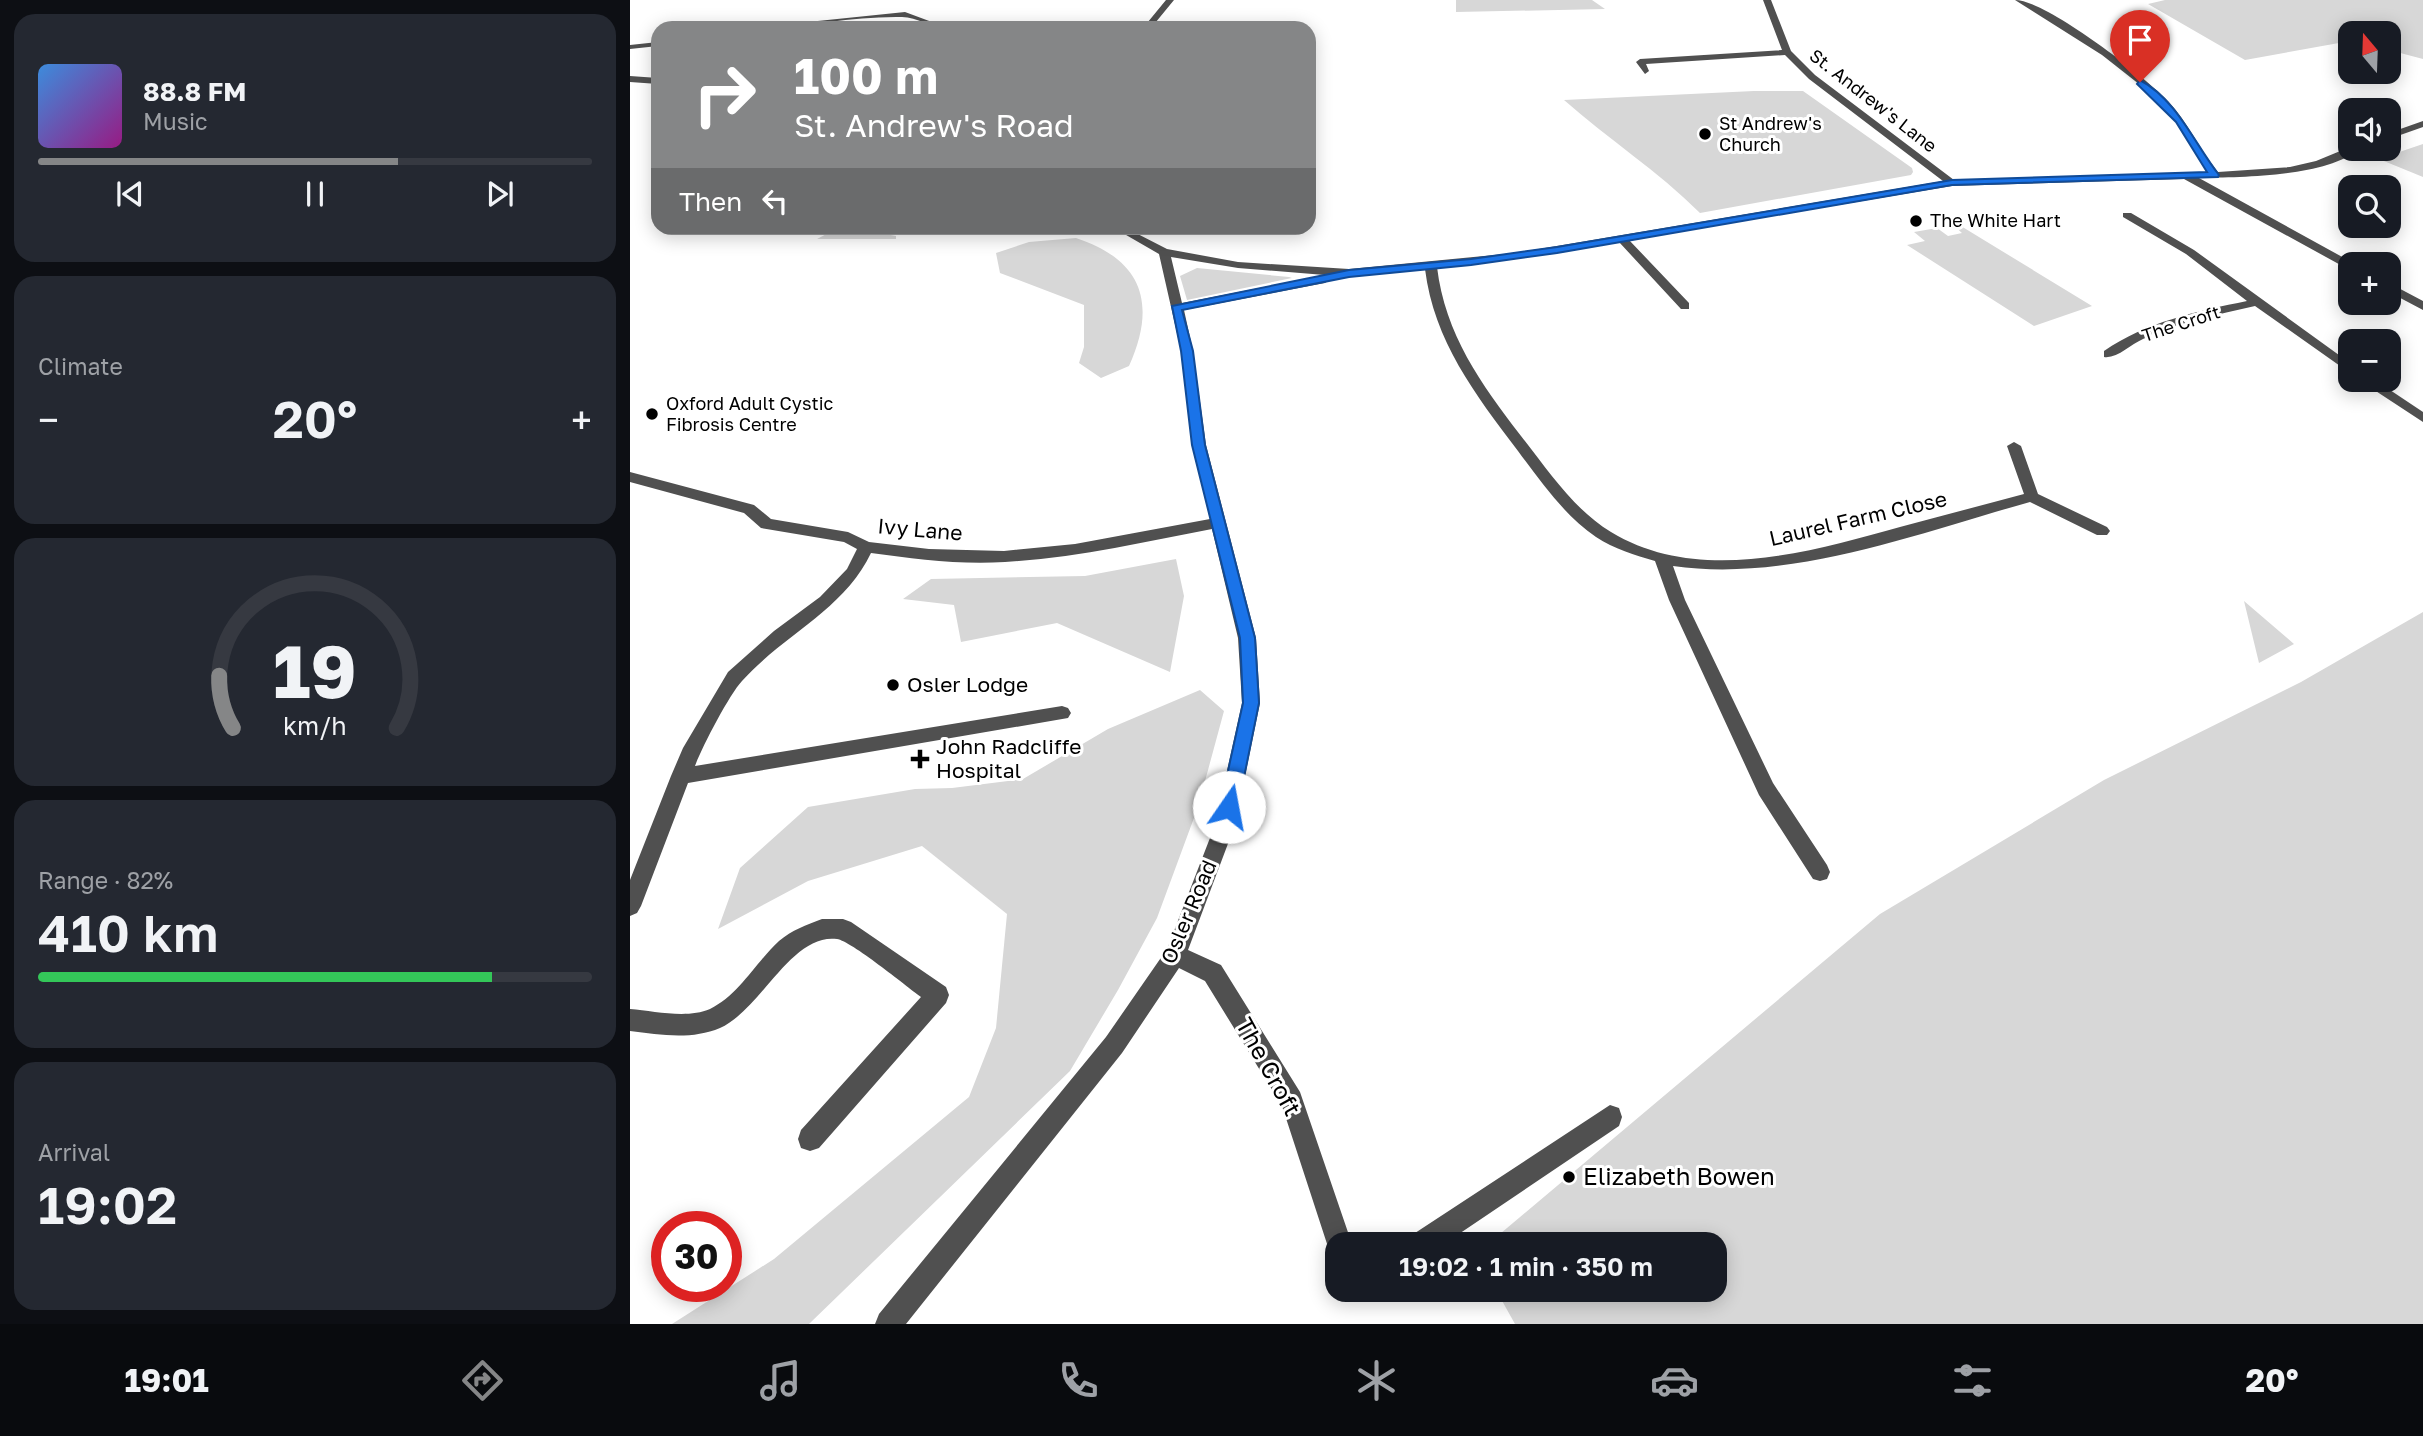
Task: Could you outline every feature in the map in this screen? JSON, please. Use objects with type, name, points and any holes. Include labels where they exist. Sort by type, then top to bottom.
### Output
[{"type":"street","points":[[1153,21],[1170,0]]},
{"type":"street","name":"St. Andrew's Lane","points":[[1767,0],[1787,52],[1850,108],[1952,183]]},
{"type":"street","points":[[2019,0],[2075,32],[2119,64],[2164,103],[2180,121],[2204,163],[2215,175]]},
{"type":"street","points":[[830,21],[905,14],[924,21]]},
{"type":"street","points":[[630,47],[651,45]]},
{"type":"street","points":[[1645,71],[1640,62],[1787,52]]},
{"type":"street","points":[[630,79],[651,80]]},
{"type":"street","points":[[2401,132],[2423,124]]},
{"type":"street","points":[[1176,308],[1349,274],[1431,266],[1622,239],[1952,183],[2215,175],[2290,170],[2338,154]]},
{"type":"street","points":[[2183,174],[2338,259]]},
{"type":"street","name":"The Croft","points":[[2127,215],[2190,252],[2338,360]]},
{"type":"street","points":[[1132,235],[1164,252],[1238,265],[1349,274]]},
{"type":"street","points":[[1622,239],[1685,306]]},
{"type":"street","name":"Osler Road","points":[[889,1324],[1114,1045],[1175,955],[1225,825],[1251,703],[1247,638],[1199,445],[1187,351],[1164,252]]},
{"type":"street","name":"Laurel Farm Close","points":[[1431,266],[1435,302],[1445,329],[1477,387],[1508,428],[1584,520],[1611,539],[1663,560],[1705,565],[1748,565],[1803,559],[2032,497]]},
{"type":"street","points":[[2401,294],[2423,306]]},
{"type":"street","name":"The Croft","points":[[2109,354],[2122,342],[2208,313],[2257,302]]},
{"type":"street","points":[[2384,392],[2423,418]]},
{"type":"street","points":[[2014,446],[2032,497],[2102,531]]},
{"type":"street","name":"Ivy Lane","points":[[630,477],[749,509],[766,524],[848,537],[866,547],[929,555],[1004,557],[1075,549],[1217,523]]},
{"type":"street","points":[[630,906],[681,776],[712,713],[734,677],[780,636],[826,601],[854,572],[866,547]]},
{"type":"street","points":[[1663,560],[1688,625],[1766,789],[1820,872]]},
{"type":"street","points":[[681,776],[1062,713]]},
{"type":"street","points":[[630,1020],[674,1025],[715,1018],[739,1003],[764,971],[790,946],[827,927],[843,929],[938,995],[810,1139]]},
{"type":"street","name":"The Croft","points":[[1175,955],[1213,974],[1292,1100],[1335,1232]]},
{"type":"street","points":[[1438,1232],[1610,1117]]},
{"type":"shaded area","points":[[1456,0],[1592,0],[1605,9],[1456,12]]},
{"type":"shaded area","points":[[2165,0],[2423,0],[2423,59],[2401,53],[2401,21],[2338,21],[2338,43],[2245,60],[2148,4]]},
{"type":"shaded area","points":[[1803,91],[1912,168],[1913,172],[1911,175],[1700,213],[1564,100]]},
{"type":"shaded area","points":[[2423,144],[2423,177],[2384,161],[2401,161],[2401,151]]},
{"type":"shaded area","points":[[1956,223],[2092,306],[2034,326],[1907,245],[1925,241],[1914,232],[1937,228],[1948,236],[1962,233],[1952,224]]},
{"type":"shaded area","points":[[825,235],[896,236],[896,239],[817,239]]},
{"type":"shaded area","points":[[1076,238],[1099,247],[1130,272],[1138,287],[1142,304],[1138,344],[1129,366],[1101,378],[1079,363],[1084,347],[1084,305],[1000,273],[996,253],[1029,242]]},
{"type":"shaded area","points":[[1197,268],[1292,278],[1187,300],[1180,276]]},
{"type":"shaded area","points":[[1176,559],[1184,596],[1170,672],[1057,623],[961,642],[954,605],[903,599],[931,579],[1085,576]]},
{"type":"shaded area","points":[[2244,601],[2294,644],[2259,663]]},
{"type":"shaded area","points":[[2423,612],[2423,1324],[1515,1324],[1503,1302],[1727,1302],[1727,1232],[1502,1232],[1880,914],[2104,780],[2301,682]]},
{"type":"shaded area","points":[[1200,690],[1224,711],[1198,807],[1157,918],[1070,1071],[809,1324],[672,1324],[707,1302],[742,1302],[742,1279],[774,1259],[969,1097],[996,1028],[1007,914],[922,846],[808,881],[718,929],[740,868],[808,807],[915,789],[952,788],[1023,779],[1108,729]]},
{"type":"place","name":"St Andrew's Church","points":[[1705,134]]},
{"type":"place","name":"The White Hart","points":[[1916,221]]},
{"type":"place","name":"Oxford Adult Cystic Fibrosis Centre","points":[[652,414]]},
{"type":"place","name":"Osler Lodge","points":[[893,685]]},
{"type":"place","name":"John Radcliffe Hospital","points":[[920,759]]},
{"type":"place","name":"Elizabeth Bowen","points":[[1569,1177]]},
{"type":"route","points":[[1229,807],[1251,703],[1247,638],[1199,445],[1187,351],[1176,308],[1349,274],[1557,250],[1897,190],[1969,181],[2215,175],[2204,163],[2180,121],[2140,82]]}]
